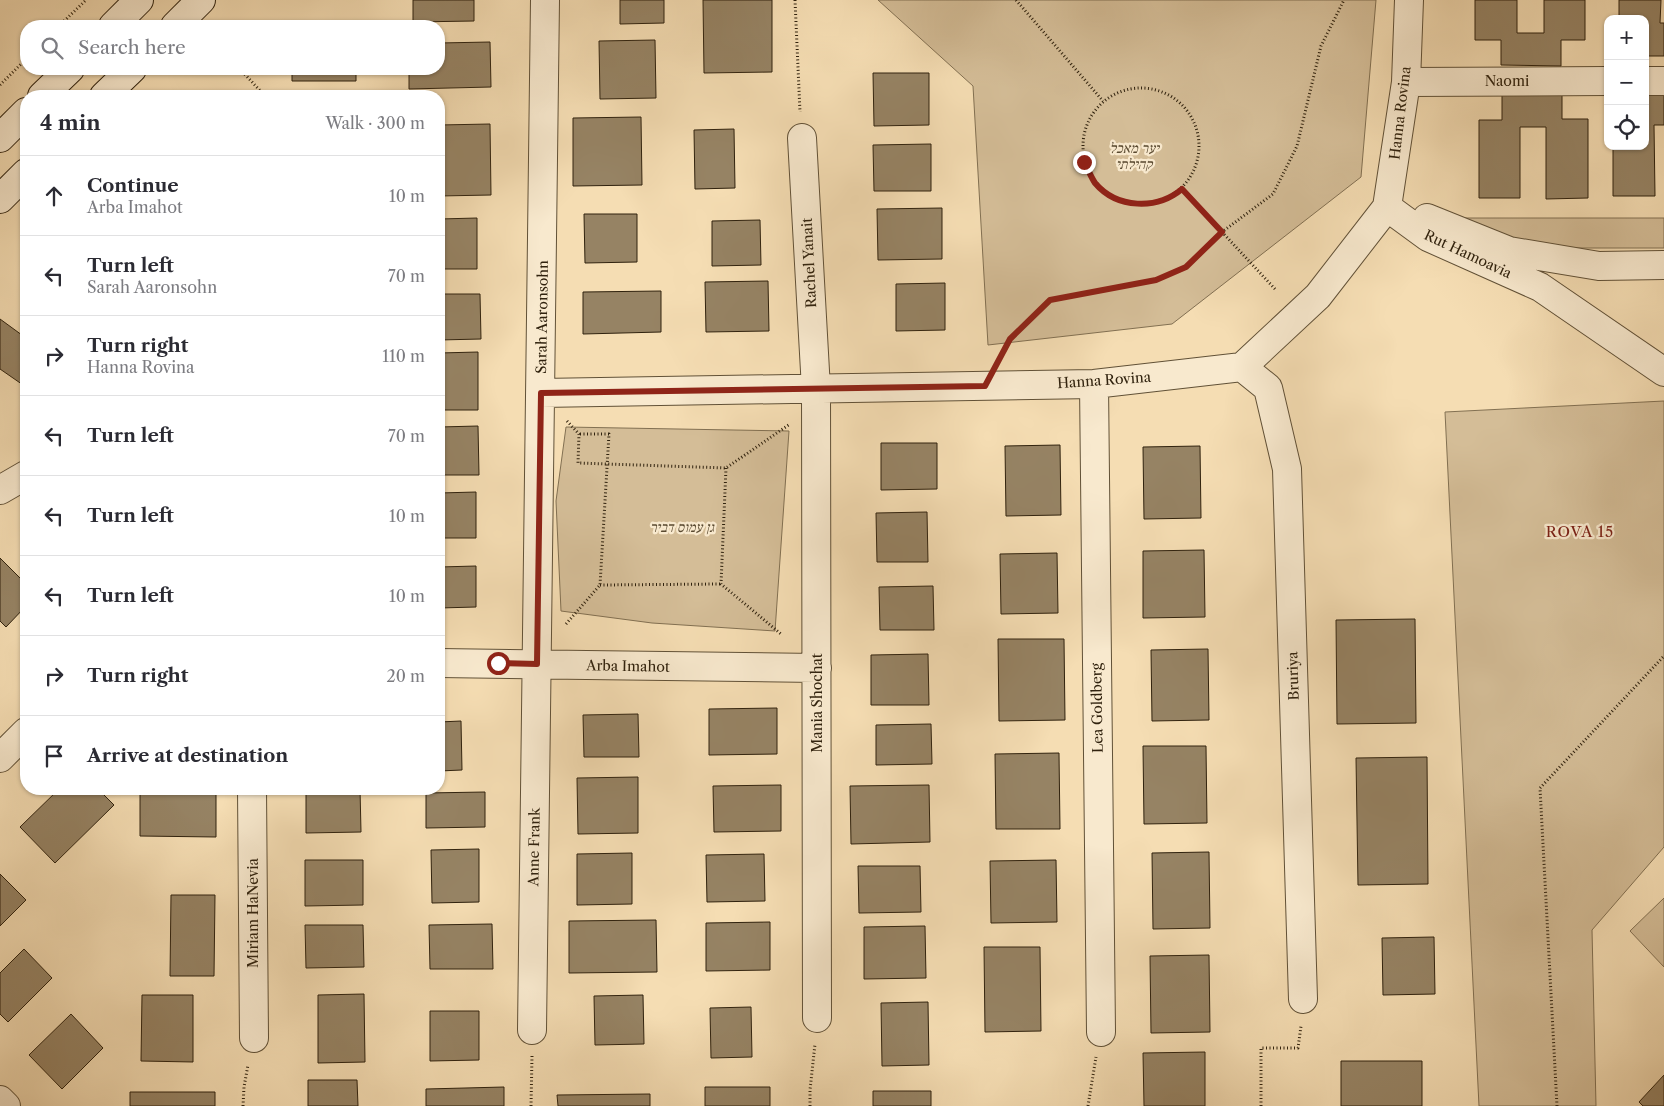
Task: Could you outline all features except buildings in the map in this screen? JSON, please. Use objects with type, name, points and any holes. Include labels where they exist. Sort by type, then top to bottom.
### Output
[{"type":"street","points":[[119,20],[139,0]]},
{"type":"street","points":[[181,20],[201,0]]},
{"type":"street","name":"Sarah Aaronsohn","points":[[537,664],[545,0]]},
{"type":"street","name":"Hanna Rovina","points":[[541,393],[1094,384],[1242,367],[1318,296],[1387,208],[1406,82],[1409,0]]},
{"type":"street","points":[[48,90],[64,75]]},
{"type":"street","points":[[110,90],[126,75]]},
{"type":"street","name":"Naomi","points":[[1406,82],[1604,81]]},
{"type":"street","points":[[1649,81],[1664,81]]},
{"type":"street","points":[[0,138],[20,118]]},
{"type":"street","name":"Rachel Yanait","points":[[802,138],[816,389]]},
{"type":"street","points":[[0,199],[20,179]]},
{"type":"street","name":"Rut Hamoavia","points":[[1387,208],[1434,219],[1509,251],[1599,266],[1664,266]]},
{"type":"street","name":"Rut Hamoavia","points":[[1387,208],[1428,237],[1540,287],[1664,372]]},
{"type":"street","name":"Bruriya","points":[[1242,367],[1268,388],[1287,468],[1303,999]]},
{"type":"street","name":"Lea Goldberg","points":[[1094,384],[1101,1032]]},
{"type":"street","name":"Mania Shochat","points":[[816,389],[818,1018]]},
{"type":"street","points":[[0,490],[20,478]]},
{"type":"street","name":"Arba Imahot","points":[[445,663],[816,668]]},
{"type":"street","name":"Anne Frank","points":[[532,1030],[537,664]]},
{"type":"street","points":[[0,758],[20,738]]},
{"type":"street","name":"Miriam HaNevia","points":[[252,795],[254,1038]]},
{"type":"street","points":[[0,1100],[6,1106]]},
{"type":"path","points":[[65,20],[86,0]]},
{"type":"path","points":[[795,0],[802,138]]},
{"type":"path","points":[[1016,0],[1103,102]]},
{"type":"path","points":[[985,386],[1010,339],[1050,300],[1156,280],[1186,267],[1222,232],[1274,194],[1297,146],[1321,46],[1344,0]]},
{"type":"path","points":[[0,85],[20,65]]},
{"type":"path","points":[[246,75],[259,90]]},
{"type":"path","points":[[1145,88],[1166,94],[1184,107],[1196,128],[1199,151],[1192,174],[1182,189],[1156,203],[1133,204],[1111,197],[1094,182],[1084,162],[1083,140],[1089,119],[1103,102],[1123,91],[1145,88]]},
{"type":"path","points":[[1182,189],[1275,289]]},
{"type":"path","points":[[560,428],[573,415]]},
{"type":"path","points":[[786,418],[792,423],[795,430]]},
{"type":"path","points":[[566,420],[579,434],[578,463],[726,468],[792,423]]},
{"type":"path","points":[[565,624],[600,585],[609,434],[579,434]]},
{"type":"path","points":[[721,584],[726,468]]},
{"type":"path","points":[[600,585],[721,584],[781,634]]},
{"type":"path","points":[[774,638],[781,634],[786,627]]},
{"type":"path","points":[[1557,1106],[1540,788],[1664,656]]},
{"type":"path","points":[[1261,1106],[1261,1048],[1298,1048],[1303,999]]},
{"type":"path","points":[[810,1106],[818,1018]]},
{"type":"path","points":[[531,1106],[532,1030]]},
{"type":"path","points":[[1088,1106],[1101,1032]]},
{"type":"path","points":[[243,1106],[244,1087],[254,1038]]},
{"type":"green space","name":"יער מאכל קהילתי","points":[[878,0],[1376,0],[1361,177],[1172,324],[988,345],[973,86]]},
{"type":"green space","points":[[1461,218],[1664,218],[1664,248],[1541,248],[1517,243]]},
{"type":"green space","points":[[1664,401],[1664,847],[1592,930],[1596,1106],[1479,1106],[1445,412]]},
{"type":"green space","name":"גן עמוס דביר","points":[[566,427],[789,431],[775,631],[652,623],[561,611],[556,501]]},
{"type":"green space","points":[[1664,898],[1664,967],[1630,931]]},
{"type":"district","name":"ROVA 15","points":[[1580,532]]},
{"type":"route","points":[[498,663],[537,664],[541,393],[985,386],[1010,339],[1050,300],[1156,280],[1186,267],[1222,232],[1182,189],[1156,203],[1133,204],[1111,197],[1094,182],[1084,162]]}]
